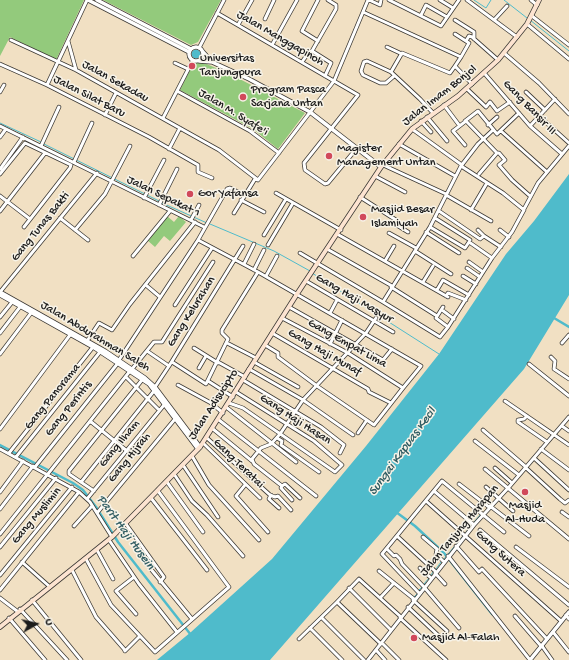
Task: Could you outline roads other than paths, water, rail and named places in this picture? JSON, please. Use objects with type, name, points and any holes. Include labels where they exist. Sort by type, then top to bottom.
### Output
[{"type":"main road","name":"Jalan Imam Bonjol","points":[[310,275],[338,234],[360,197],[399,144],[421,121],[444,106],[485,74],[527,24],[539,0]]},
{"type":"main road","name":"Jalan Adisucipto","points":[[111,538],[192,456],[207,438],[264,345],[310,275]]},
{"type":"main road","points":[[0,627],[9,618],[111,538]]},
{"type":"street","points":[[47,85],[88,0],[111,9],[190,50],[199,48]]},
{"type":"street","points":[[97,0],[104,6]]},
{"type":"street","points":[[199,48],[224,0]]},
{"type":"street","points":[[238,25],[252,0]]},
{"type":"street","points":[[265,19],[274,0]]},
{"type":"street","points":[[272,45],[297,0]]},
{"type":"street","points":[[318,0],[302,31],[318,41]]},
{"type":"street","points":[[302,62],[309,52],[312,51],[336,8],[336,5],[328,0]]},
{"type":"street","points":[[234,212],[244,195],[279,153],[334,80],[369,0],[380,5],[381,0]]},
{"type":"street","points":[[389,0],[441,26],[459,0]]},
{"type":"street","points":[[440,0],[453,8]]},
{"type":"street","points":[[467,0],[495,19],[517,37]]},
{"type":"street","points":[[531,0],[537,5]]},
{"type":"street","points":[[421,15],[426,5],[447,17]]},
{"type":"street","points":[[495,19],[507,6]]},
{"type":"street","points":[[364,12],[461,57]]},
{"type":"street","name":"Jalan Manggapinoh","points":[[217,13],[358,95],[331,127]]},
{"type":"street","points":[[532,16],[569,46]]},
{"type":"street","points":[[455,20],[474,32],[473,38]]},
{"type":"street","points":[[527,24],[569,59]]},
{"type":"street","points":[[387,46],[402,54],[410,55],[450,73],[469,43],[455,34]]},
{"type":"street","points":[[466,40],[469,36],[473,38],[498,60]]},
{"type":"street","name":"Jalan Sekadau","points":[[11,40],[76,70],[163,118],[219,150],[257,179]]},
{"type":"street","points":[[68,41],[76,70]]},
{"type":"street","points":[[199,48],[212,62]]},
{"type":"street","points":[[190,50],[190,58],[193,60]]},
{"type":"street","points":[[312,51],[331,63],[325,76]]},
{"type":"street","points":[[199,60],[202,57],[203,52]]},
{"type":"street","points":[[504,53],[556,99],[569,114]]},
{"type":"street","points":[[391,72],[402,54]]},
{"type":"street","points":[[193,60],[212,62],[249,79],[310,112],[382,166],[446,194],[491,221]]},
{"type":"street","points":[[163,118],[193,60]]},
{"type":"street","points":[[394,76],[386,83],[380,83],[363,75],[361,72],[364,62],[367,61],[391,72],[434,113]]},
{"type":"street","points":[[175,63],[188,69]]},
{"type":"street","name":"Jalan Silat Baru","points":[[0,64],[47,85],[169,148],[198,165],[198,172],[212,178]]},
{"type":"street","points":[[455,66],[472,84]]},
{"type":"street","name":"Gang Bansir III","points":[[485,74],[530,126],[562,154]]},
{"type":"street","points":[[0,92],[4,85]]},
{"type":"street","points":[[467,89],[484,106],[486,107],[490,102],[497,111],[510,102]]},
{"type":"street","name":"Jalan M. Syafe'i","points":[[177,91],[250,131],[279,153]]},
{"type":"street","points":[[526,92],[545,110]]},
{"type":"street","points":[[105,115],[116,93]]},
{"type":"street","points":[[530,126],[556,99]]},
{"type":"street","points":[[444,106],[459,125]]},
{"type":"street","points":[[42,143],[59,107]]},
{"type":"street","points":[[465,145],[453,132],[459,125],[478,111],[496,134],[519,113]]},
{"type":"street","points":[[300,254],[440,337],[470,295],[492,258],[509,237],[530,196],[569,144],[539,116]]},
{"type":"street","points":[[427,117],[447,141]]},
{"type":"street","points":[[488,125],[497,117]]},
{"type":"street","points":[[421,121],[431,132]]},
{"type":"street","points":[[466,121],[505,160],[499,165],[512,180],[530,196]]},
{"type":"street","points":[[75,160],[92,123]]},
{"type":"street","name":"Jalan Sepakat 1","points":[[0,126],[23,137],[42,143],[97,173],[145,195],[160,203],[170,211],[192,217],[195,222],[206,224],[198,240],[160,297]]},
{"type":"street","points":[[331,127],[304,163],[303,167],[305,170],[325,184],[328,183],[357,148]]},
{"type":"street","points":[[169,148],[180,128]]},
{"type":"street","points":[[0,137],[6,129]]},
{"type":"street","points":[[412,129],[524,209]]},
{"type":"street","points":[[383,302],[391,286],[430,227],[462,165],[484,138],[493,130]]},
{"type":"street","points":[[501,131],[547,172]]},
{"type":"street","points":[[0,169],[23,137]]},
{"type":"street","points":[[0,174],[24,143],[70,164],[24,227]]},
{"type":"street","points":[[399,144],[455,176]]},
{"type":"street","points":[[75,230],[114,180],[130,146]]},
{"type":"street","points":[[0,211],[45,152]]},
{"type":"street","points":[[479,174],[497,153]]},
{"type":"street","points":[[145,195],[164,160]]},
{"type":"street","points":[[160,203],[177,169]]},
{"type":"street","name":"Gang Tunas Bakti","points":[[0,293],[97,173]]},
{"type":"street","points":[[375,176],[405,192]]},
{"type":"street","points":[[471,210],[487,183]]},
{"type":"street","points":[[206,224],[227,189],[230,188],[244,195]]},
{"type":"street","points":[[276,193],[340,230]]},
{"type":"street","points":[[0,196],[30,219]]},
{"type":"street","points":[[360,197],[396,220],[395,224],[408,232]]},
{"type":"street","points":[[264,236],[286,199]]},
{"type":"street","points":[[241,200],[264,212]]},
{"type":"street","points":[[268,245],[293,203]]},
{"type":"street","points":[[192,217],[199,205]]},
{"type":"street","points":[[133,256],[170,211]]},
{"type":"street","points":[[439,211],[480,239],[484,236]]},
{"type":"street","points":[[60,218],[88,240]]},
{"type":"street","points":[[435,218],[470,240]]},
{"type":"street","points":[[87,341],[99,323],[112,330],[130,304],[195,222]]},
{"type":"street","points":[[430,227],[465,248],[469,242],[492,258]]},
{"type":"street","points":[[478,230],[484,236],[501,247]]},
{"type":"street","points":[[500,230],[509,237]]},
{"type":"street","points":[[426,232],[459,253]]},
{"type":"street","points":[[389,233],[416,249],[451,274]]},
{"type":"street","points":[[338,234],[447,296],[448,292],[466,300]]},
{"type":"street","points":[[198,240],[266,276],[392,348],[420,366],[374,425],[317,386],[278,357],[278,353],[264,345]]},
{"type":"street","points":[[244,264],[254,244]]},
{"type":"street","name":"Gang Kelurahan","points":[[82,482],[154,389],[243,246]]},
{"type":"street","points":[[385,261],[394,246]]},
{"type":"street","points":[[175,305],[212,248]]},
{"type":"street","points":[[172,362],[205,384],[208,381],[227,343],[228,338],[222,333],[222,330],[256,271],[264,250]]},
{"type":"street","points":[[327,250],[391,286],[437,316],[436,319],[448,327]]},
{"type":"street","points":[[266,276],[278,256]]},
{"type":"street","points":[[0,534],[154,342],[162,342],[213,262]]},
{"type":"street","points":[[469,262],[483,272]]},
{"type":"street","points":[[423,282],[433,266]]},
{"type":"street","points":[[467,268],[480,276]]},
{"type":"street","points":[[463,276],[476,284]]},
{"type":"street","points":[[437,290],[443,280],[470,295]]},
{"type":"street","name":"Gang Haji Masyur","points":[[306,281],[393,332]]},
{"type":"street","points":[[147,286],[160,297]]},
{"type":"street","name":"Jalan Abdurahman Saleh","points":[[0,293],[87,341],[113,358]]},
{"type":"street","name":"Gang Perintis","points":[[0,509],[119,361],[160,297]]},
{"type":"street","points":[[330,313],[337,300]]},
{"type":"street","points":[[0,317],[13,301]]},
{"type":"street","name":"Jalan Abdurahman Saleh","points":[[13,301],[20,307],[119,361],[154,389],[184,429]]},
{"type":"street","points":[[0,333],[20,307]]},
{"type":"street","points":[[289,307],[357,343],[384,360],[392,348]]},
{"type":"street","points":[[437,316],[442,309],[454,319]]},
{"type":"street","points":[[0,354],[31,313]]},
{"type":"street","name":"Gang Empat Lima","points":[[282,318],[348,353],[403,388]]},
{"type":"street","points":[[252,461],[258,450],[272,443],[277,438],[303,400],[366,333],[376,318]]},
{"type":"street","points":[[330,344],[342,320]]},
{"type":"street","name":"Gang Haji Munaf","points":[[272,333],[332,370],[368,389],[369,392],[392,403]]},
{"type":"street","points":[[0,429],[70,335]]},
{"type":"street","points":[[562,343],[569,335]]},
{"type":"street","points":[[227,343],[298,387]]},
{"type":"street","points":[[10,452],[93,347]]},
{"type":"street","points":[[194,348],[294,412],[321,427],[344,444],[344,447],[340,452]]},
{"type":"street","points":[[147,351],[169,366]]},
{"type":"street","name":"Gang Panorama","points":[[17,455],[100,352]]},
{"type":"street","points":[[199,368],[206,356]]},
{"type":"street","points":[[551,357],[555,361],[554,369],[569,379]]},
{"type":"street","points":[[529,364],[569,396]]},
{"type":"street","points":[[250,369],[303,400],[353,435]]},
{"type":"street","name":"Jalan Abdurahman Saleh","points":[[131,370],[154,389],[175,419],[200,446]]},
{"type":"street","points":[[126,377],[159,410]]},
{"type":"street","points":[[94,491],[69,474],[69,471],[142,380]]},
{"type":"street","points":[[208,381],[233,397]]},
{"type":"street","points":[[178,385],[211,403],[223,413]]},
{"type":"street","name":"Gang Haji Hasan","points":[[236,392],[323,447],[342,465],[335,472],[280,434]]},
{"type":"street","points":[[505,401],[569,445]]},
{"type":"street","points":[[229,403],[243,408],[280,434]]},
{"type":"street","name":"Gang Ilham","points":[[88,497],[164,405]]},
{"type":"street","points":[[226,408],[296,462]]},
{"type":"street","points":[[527,416],[524,419],[518,419],[518,422],[547,442]]},
{"type":"street","name":"Jalan Tanjung Harapan","points":[[368,660],[456,546],[554,434],[568,421],[569,417]]},
{"type":"street","name":"Gang Hijrah","points":[[99,512],[175,419]]},
{"type":"street","points":[[219,420],[316,496]]},
{"type":"street","points":[[358,433],[367,420]]},
{"type":"street","points":[[90,421],[127,451]]},
{"type":"street","points":[[562,426],[569,431]]},
{"type":"street","points":[[213,429],[282,486],[281,488],[292,500]]},
{"type":"street","points":[[483,430],[560,499],[565,503],[569,500]]},
{"type":"street","points":[[207,438],[271,495],[278,496],[291,510]]},
{"type":"street","points":[[277,438],[282,442],[281,445],[319,472]]},
{"type":"street","points":[[475,440],[519,475]]},
{"type":"street","name":"Gang Teratai","points":[[200,446],[260,498]]},
{"type":"street","points":[[0,449],[17,455],[23,461],[34,467],[49,472],[56,478],[88,497],[92,506],[99,512],[111,538],[134,577],[177,632]]},
{"type":"street","points":[[542,449],[569,470]]},
{"type":"street","points":[[192,456],[209,485],[259,540]]},
{"type":"street","points":[[534,458],[569,490]]},
{"type":"street","points":[[0,492],[23,461]]},
{"type":"street","points":[[183,465],[218,517]]},
{"type":"street","points":[[485,468],[569,539]]},
{"type":"street","points":[[495,468],[512,483]]},
{"type":"street","points":[[174,474],[195,504],[207,515],[243,556]]},
{"type":"street","points":[[0,547],[56,478]]},
{"type":"street","points":[[419,593],[382,554],[398,537],[443,481],[504,532]]},
{"type":"street","points":[[167,482],[202,532]]},
{"type":"street","points":[[282,486],[285,484],[300,498]]},
{"type":"street","points":[[459,484],[529,536]]},
{"type":"street","points":[[245,485],[236,495],[268,532]]},
{"type":"street","points":[[486,486],[513,511]]},
{"type":"street","name":"Gang Muslimin","points":[[0,574],[72,488]]},
{"type":"street","points":[[86,559],[112,605],[155,652],[229,587],[158,491]]},
{"type":"street","points":[[434,491],[474,525]]},
{"type":"street","points":[[1,587],[79,492]]},
{"type":"street","points":[[271,495],[269,499],[279,508]]},
{"type":"street","points":[[151,498],[207,570]]},
{"type":"street","name":"Gang Sutera","points":[[426,501],[561,621]]},
{"type":"street","points":[[74,526],[92,506]]},
{"type":"street","points":[[562,512],[569,517]]},
{"type":"street","points":[[126,524],[164,577],[160,582]]},
{"type":"street","points":[[480,530],[569,605]]},
{"type":"street","points":[[423,536],[437,549],[436,554],[444,562]]},
{"type":"street","points":[[398,537],[436,573],[445,584]]},
{"type":"street","points":[[456,546],[479,572],[482,568],[547,639]]},
{"type":"street","points":[[516,547],[569,587]]},
{"type":"street","points":[[387,549],[394,556],[396,555],[400,559],[402,564],[459,628]]},
{"type":"street","points":[[97,550],[113,579]]},
{"type":"street","points":[[448,556],[530,660],[561,621],[568,616]]},
{"type":"street","points":[[22,562],[50,587]]},
{"type":"street","points":[[145,562],[192,619]]},
{"type":"street","points":[[420,568],[431,578]]},
{"type":"street","points":[[72,570],[96,617],[124,650],[140,636]]},
{"type":"street","points":[[379,570],[447,631]]},
{"type":"street","points":[[134,577],[116,591],[136,614]]},
{"type":"street","points":[[299,639],[322,618],[359,579],[446,660]]},
{"type":"street","points":[[380,598],[394,583]]},
{"type":"street","points":[[349,588],[391,630]]},
{"type":"street","points":[[0,598],[19,610],[67,660]]},
{"type":"street","points":[[32,600],[81,660]]},
{"type":"street","points":[[337,602],[399,660]]},
{"type":"street","points":[[408,607],[441,638]]},
{"type":"street","points":[[515,616],[552,660]]},
{"type":"street","points":[[9,618],[20,630],[27,642],[45,660]]},
{"type":"street","points":[[322,618],[364,660]]},
{"type":"street","points":[[310,628],[342,660]]},
{"type":"street","points":[[553,632],[569,652]]},
{"type":"street","points":[[376,650],[385,660]]},
{"type":"water","points":[[194,50],[198,50],[200,54],[198,58],[194,58],[192,56],[192,52]]},
{"type":"water","name":"Sungai Kapuas Kecil","points":[[569,174],[569,295],[524,369],[270,660],[157,660],[191,632],[272,559],[366,446],[439,354],[506,254],[534,221]]},
{"type":"waterway","points":[[474,0],[486,8],[491,0]]},
{"type":"waterway","points":[[504,0],[527,18]]},
{"type":"waterway","points":[[530,20],[569,51]]},
{"type":"waterway","points":[[0,123],[41,142]]},
{"type":"waterway","points":[[44,144],[159,201]]},
{"type":"waterway","points":[[162,203],[207,223]]},
{"type":"waterway","points":[[210,224],[274,251],[310,271]]},
{"type":"waterway","points":[[312,273],[439,354]]},
{"type":"waterway","points":[[554,318],[569,327]]},
{"type":"waterway","name":"Parit Haji Husein","points":[[0,445],[73,483],[83,490],[96,507],[118,542],[191,635]]},
{"type":"waterway","points":[[396,512],[415,526],[444,553],[492,614]]},
{"type":"waterway","points":[[474,522],[481,514]]},
{"type":"waterway","points":[[466,532],[471,526]]},
{"type":"waterway","points":[[444,559],[463,536]]},
{"type":"waterway","points":[[436,569],[441,562]]},
{"type":"waterway","points":[[424,584],[429,578]]},
{"type":"waterway","points":[[419,590],[422,587]]},
{"type":"waterway","points":[[414,597],[417,594]]},
{"type":"place","name":"Universitas Tanjungpura","points":[[192,66]]},
{"type":"place","name":"Program Pasca Sarjana Untan","points":[[243,97]]},
{"type":"place","name":"Magister Management Untan","points":[[329,156]]},
{"type":"place","name":"Gor Yafansa","points":[[190,194]]},
{"type":"place","name":"Masjid Besar Islamiyah","points":[[363,217]]},
{"type":"place","name":"Masjid Al-Huda","points":[[525,492]]},
{"type":"place","name":"Masjid Al-Falah","points":[[414,638]]}]
